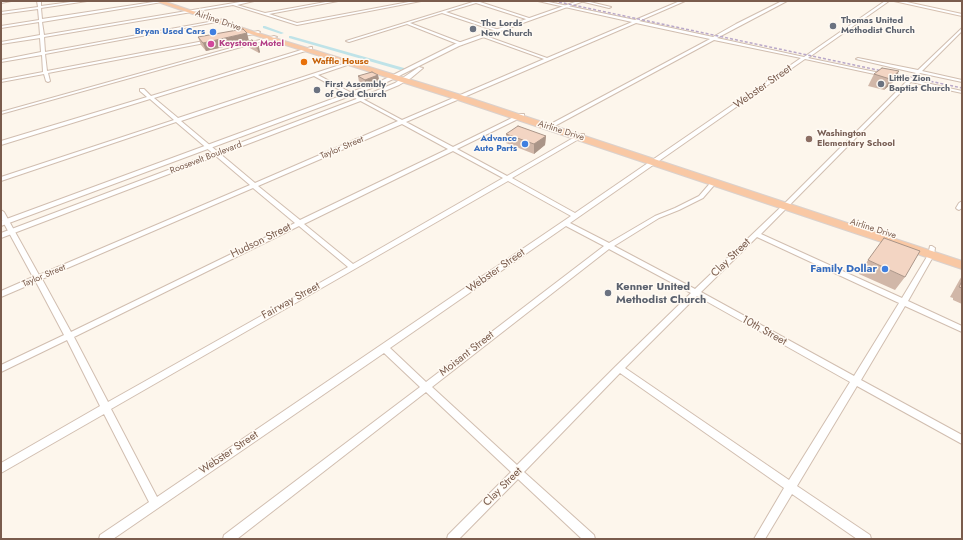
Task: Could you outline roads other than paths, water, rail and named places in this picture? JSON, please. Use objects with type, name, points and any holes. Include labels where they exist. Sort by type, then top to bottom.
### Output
[{"type":"highway","name":"Airline Drive","points":[[164,1],[197,10],[222,21]]},
{"type":"highway","name":"Airline Drive","points":[[164,1],[189,12],[462,96],[932,252],[962,265]]},
{"type":"highway","name":"Airline Drive","points":[[656,161],[714,182],[787,204]]},
{"type":"highway","name":"Airline Drive","points":[[932,252],[962,258]]},
{"type":"main road","points":[[896,1],[962,14]]},
{"type":"main road","points":[[904,1],[962,14]]},
{"type":"street","points":[[1,2],[9,1]]},
{"type":"street","points":[[39,1],[45,72],[48,81]]},
{"type":"street","points":[[1,13],[85,1]]},
{"type":"street","points":[[1,27],[164,1]]},
{"type":"street","points":[[223,1],[297,24],[419,1]]},
{"type":"street","points":[[1,43],[252,1]]},
{"type":"street","points":[[265,14],[336,1]]},
{"type":"street","points":[[348,41],[478,1],[530,19]]},
{"type":"street","points":[[540,1],[962,92]]},
{"type":"street","points":[[402,77],[425,62],[461,44],[566,6],[582,1],[609,7]]},
{"type":"street","name":"Taylor Street","points":[[1,294],[683,1]]},
{"type":"street","points":[[551,126],[785,1]]},
{"type":"street","name":"Webster Street","points":[[104,539],[887,1]]},
{"type":"street","points":[[442,12],[498,31]]},
{"type":"street","points":[[1,60],[222,21]]},
{"type":"street","points":[[407,23],[461,44]]},
{"type":"street","name":"Clay Street","points":[[452,539],[619,368],[787,204],[962,29]]},
{"type":"street","points":[[233,37],[255,32]]},
{"type":"street","points":[[484,36],[547,59]]},
{"type":"street","points":[[1,113],[272,38]]},
{"type":"street","points":[[1,81],[218,40]]},
{"type":"street","points":[[1,143],[309,49]]},
{"type":"street","points":[[858,59],[962,81]]},
{"type":"street","points":[[1,179],[353,62]]},
{"type":"street","points":[[402,77],[425,62]]},
{"type":"street","points":[[316,75],[575,215]]},
{"type":"street","name":"Roosevelt Boulevard","points":[[4,223],[352,94],[402,77]]},
{"type":"street","name":"Roosevelt Boulevard","points":[[1,236],[361,99],[402,77]]},
{"type":"street","points":[[142,90],[216,154],[352,267]]},
{"type":"street","name":"Hudson Street","points":[[1,369],[298,222],[520,116]]},
{"type":"street","name":"Fairway Street","points":[[1,468],[580,136]]},
{"type":"street","name":"Moisant Street","points":[[228,539],[609,246],[656,217],[677,209],[701,197],[714,182]]},
{"type":"street","points":[[1,212],[4,223],[12,232],[38,278],[155,504]]},
{"type":"street","name":"10th Street","points":[[565,223],[855,380],[962,440]]},
{"type":"street","points":[[756,234],[962,329]]},
{"type":"street","points":[[759,539],[904,302],[932,252]]},
{"type":"street","points":[[384,348],[590,539]]},
{"type":"street","points":[[619,368],[866,539]]},
{"type":"waterway","points":[[264,27],[282,33]]},
{"type":"waterway","points":[[291,37],[402,69]]},
{"type":"railway","points":[[554,1],[962,88]]},
{"type":"place","name":"Thomas United Methodist Church","points":[[833,26]]},
{"type":"place","name":"The Lords New Church","points":[[473,29]]},
{"type":"place","name":"Bryan Used Cars","points":[[213,32]]},
{"type":"place","name":"Keystone Motel","points":[[211,44]]},
{"type":"place","name":"Waffle House","points":[[304,62]]},
{"type":"place","name":"Little Zion Baptist Church","points":[[881,84]]},
{"type":"place","name":"First Assembly of God Church","points":[[317,90]]},
{"type":"place","name":"Washington Elementary School","points":[[809,139]]},
{"type":"place","name":"Advance Auto Parts","points":[[525,144]]},
{"type":"place","name":"Family Dollar","points":[[885,269]]},
{"type":"place","name":"Kenner United Methodist Church","points":[[608,293]]}]
